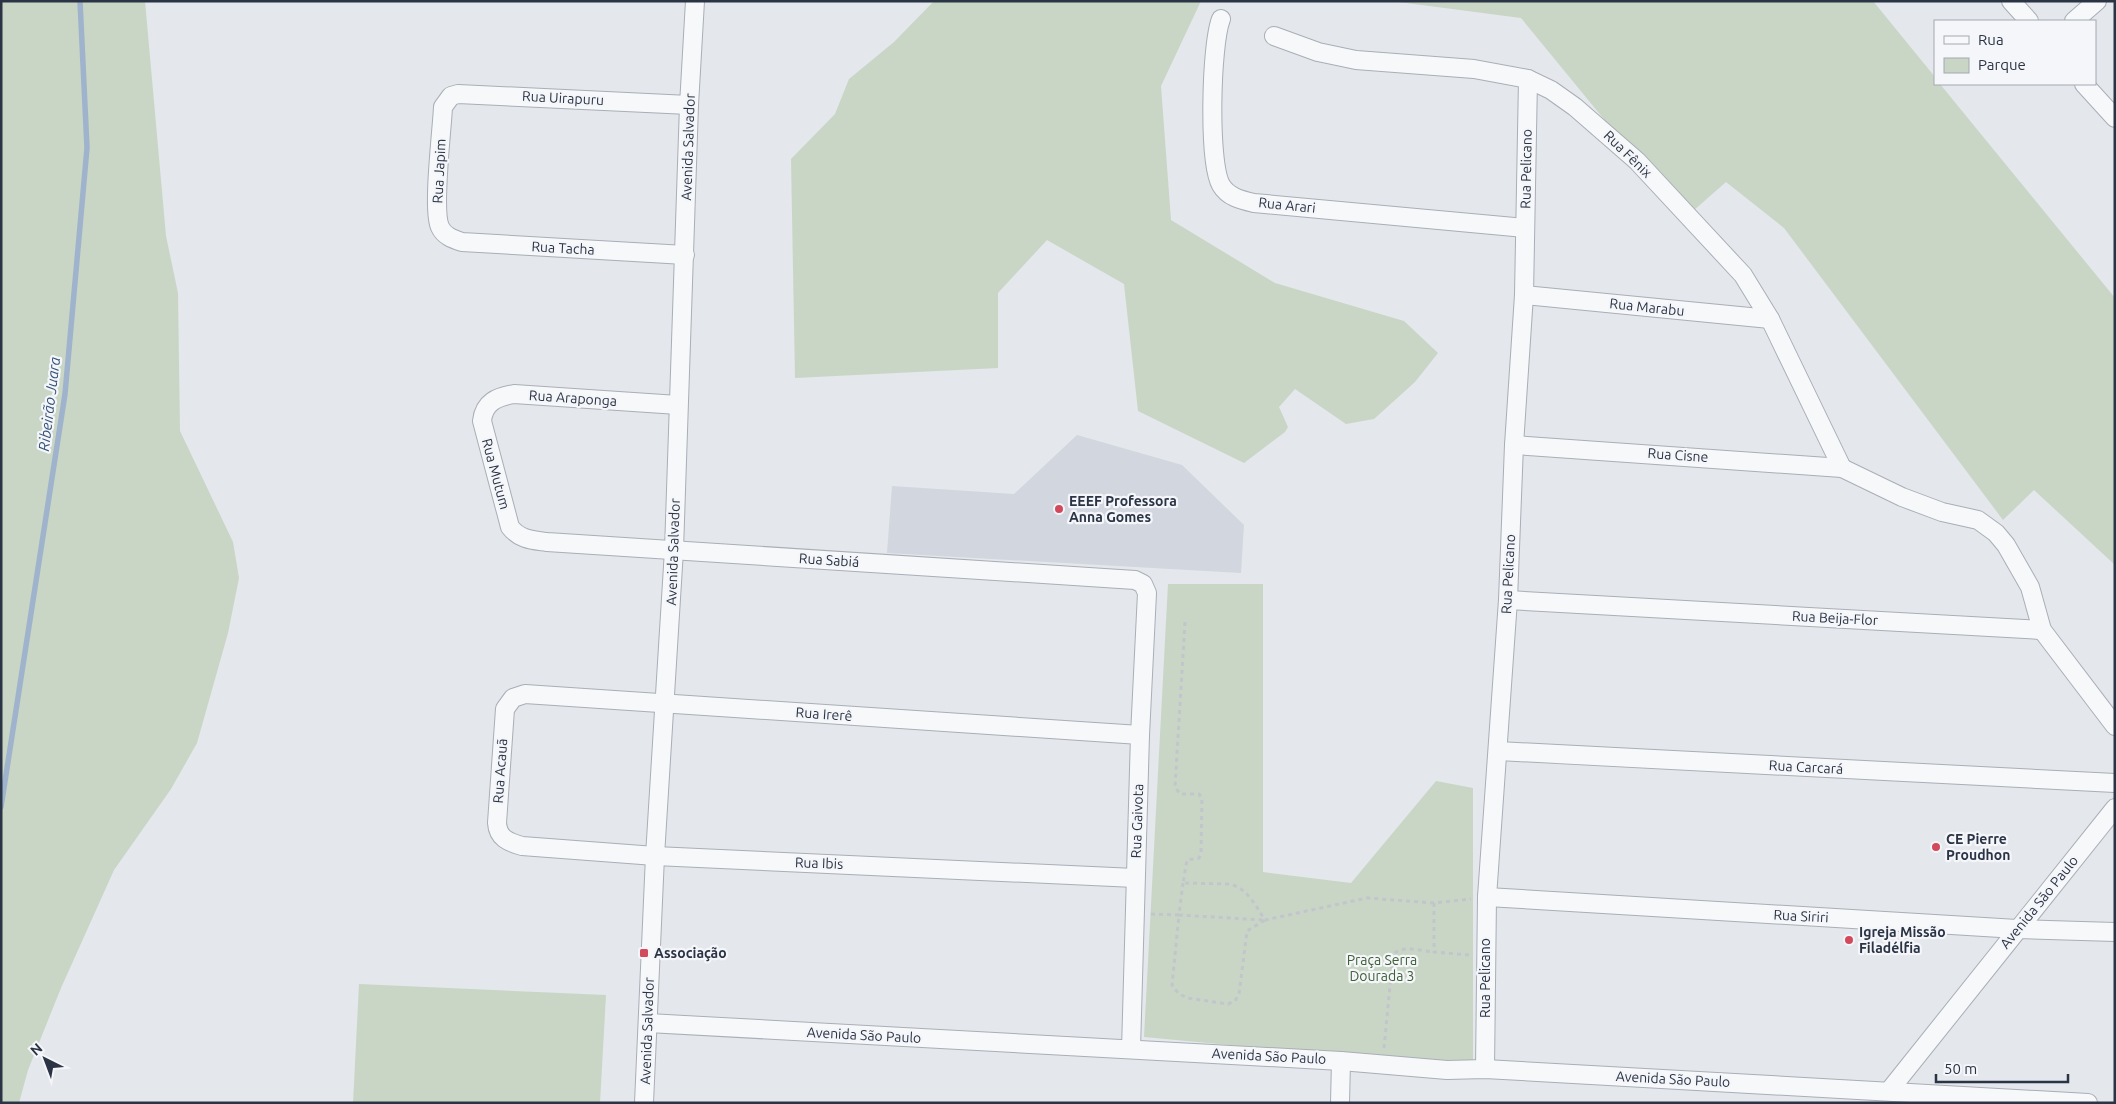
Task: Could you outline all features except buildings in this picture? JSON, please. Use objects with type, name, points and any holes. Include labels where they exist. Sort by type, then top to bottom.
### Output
[{"type":"street","name":"Avenida Salvador","points":[[644,1103],[655,856],[674,550],[685,255],[688,105],[695,1]]},
{"type":"street","points":[[2011,1],[2027,20]]},
{"type":"street","points":[[2075,20],[2096,1]]},
{"type":"street","name":"Rua Arari","points":[[1221,19],[1213,70],[1216,173],[1222,186],[1229,193],[1254,203],[1525,228]]},
{"type":"street","name":"Rua Fênix","points":[[1274,36],[1318,52],[1356,60],[1474,69],[1528,79],[1551,90],[1576,107],[1637,161],[1743,275],[1770,319],[1842,468]]},
{"type":"street","name":"Rua Pelicano","points":[[1485,1068],[1484,956],[1508,600],[1514,445],[1524,295],[1528,79]]},
{"type":"street","points":[[2085,85],[2115,118]]},
{"type":"street","name":"Rua Uirapuru","points":[[443,107],[448,99],[458,94],[688,105]]},
{"type":"street","name":"Rua Japim","points":[[443,107],[437,207],[439,226],[443,233]]},
{"type":"street","name":"Rua Tacha","points":[[443,233],[462,242],[685,255]]},
{"type":"street","name":"Rua Marabu","points":[[1524,295],[1770,319]]},
{"type":"street","name":"Rua Araponga","points":[[482,421],[487,407],[492,400],[514,394],[678,405]]},
{"type":"street","name":"Rua Mutum","points":[[482,421],[510,527]]},
{"type":"street","name":"Rua Cisne","points":[[1514,445],[1842,468]]},
{"type":"street","points":[[1842,468],[1902,497],[1942,512],[1978,520],[1996,533],[2017,562],[2030,587],[2042,630],[2115,726]]},
{"type":"street","name":"Rua Sabiá","points":[[510,527],[519,537],[528,540],[1135,580],[1142,584],[1147,593]]},
{"type":"street","name":"Rua Gaivota","points":[[1131,1049],[1140,735],[1147,593]]},
{"type":"street","name":"Rua Beija-Flor","points":[[1508,600],[2042,630]]},
{"type":"street","name":"Rua Irerê","points":[[509,700],[520,695],[544,695],[1140,735]]},
{"type":"street","name":"Rua Acauã","points":[[505,840],[497,829],[496,823],[505,710],[509,700]]},
{"type":"street","name":"Rua Carcará","points":[[1498,751],[2115,783]]},
{"type":"street","name":"Avenida São Paulo","points":[[1889,1091],[2115,808]]},
{"type":"street","name":"Rua Ibis","points":[[505,840],[522,846],[655,856],[1135,878]]},
{"type":"street","name":"Rua Siriri","points":[[1487,897],[2017,929],[2115,932]]},
{"type":"street","name":"Avenida São Paulo","points":[[648,1023],[1341,1060],[1447,1070],[1485,1068],[1889,1091],[2022,1101],[2088,1103]]},
{"type":"street","points":[[1340,1103],[1341,1060]]},
{"type":"path","points":[[1185,622],[1175,787],[1180,794],[1199,794],[1202,798],[1201,854],[1199,858],[1187,860],[1172,985],[1175,990],[1187,998],[1228,1004],[1235,1001],[1239,994],[1247,931],[1265,920]]},
{"type":"path","points":[[1183,882],[1237,886],[1247,894],[1265,920]]},
{"type":"path","points":[[1134,913],[1265,920],[1367,898],[1434,903],[1487,897]]},
{"type":"path","points":[[1434,903],[1434,952]]},
{"type":"path","points":[[1382,1064],[1393,955],[1397,950],[1484,956]]},
{"type":"shaded area","name":"EEEF Professora Anna Gomes","points":[[1077,435],[1182,465],[1244,525],[1241,573],[887,553],[892,486],[1014,494]]},
{"type":"green space","points":[[1,1],[145,1],[166,236],[178,293],[180,431],[233,542],[239,578],[228,633],[197,743],[171,789],[114,870],[61,988],[28,1070],[19,1103],[1,1103]]},
{"type":"green space","points":[[934,1],[1201,1],[1161,86],[1171,220],[1275,283],[1404,321],[1438,353],[1415,382],[1374,419],[1346,424],[1295,389],[1279,407],[1288,427],[1285,432],[1244,463],[1138,411],[1124,284],[1047,240],[998,293],[998,368],[795,378],[791,159],[835,114],[849,79],[894,42]]},
{"type":"green space","points":[[1391,1],[1873,1],[1934,76],[1934,85],[1941,85],[2115,298],[2115,565],[2034,490],[2003,520],[1784,228],[1726,182],[1685,218],[1521,18]]},
{"type":"green space","name":"Praça Serra Dourada 3","points":[[1168,584],[1263,584],[1263,872],[1351,883],[1436,781],[1473,788],[1473,1068],[1144,1037]]},
{"type":"green space","points":[[359,984],[606,995],[600,1103],[353,1103]]},
{"type":"waterway","name":"Ribeirão Juara","points":[[1,807],[65,394],[87,148],[80,1]]},
{"type":"place","name":"EEEF Professora Anna Gomes","points":[[1059,509]]},
{"type":"place","name":"CE Pierre Proudhon","points":[[1936,847]]},
{"type":"place","name":"Igreja Missão Filadélfia","points":[[1849,940]]},
{"type":"place","name":"Associação","points":[[644,953]]}]
